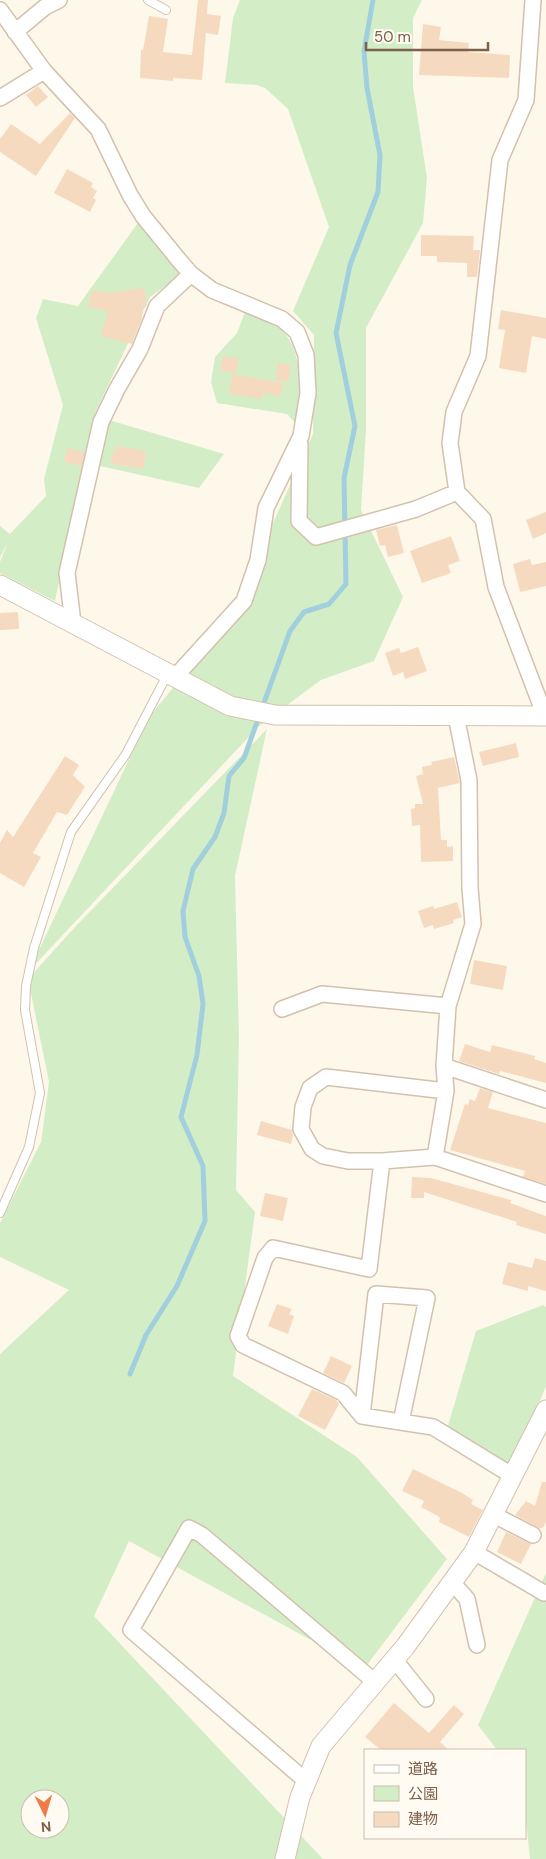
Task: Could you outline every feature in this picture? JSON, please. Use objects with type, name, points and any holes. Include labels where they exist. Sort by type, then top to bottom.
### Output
[{"type":"street","points":[[15,32],[45,7],[59,0]]},
{"type":"street","points":[[0,585],[230,706],[275,715],[546,716],[496,587],[483,519],[457,492],[450,443],[454,412],[478,356],[500,160],[526,100],[533,0]]},
{"type":"street","points":[[0,10],[44,71],[98,129],[130,195],[143,216],[191,274],[212,290],[282,319],[297,332],[306,355],[308,393],[301,436],[299,521],[316,537],[416,509],[457,492]]},
{"type":"street","points":[[0,98],[44,71]]},
{"type":"street","points":[[73,623],[67,573],[101,422],[116,389],[140,349],[157,306],[191,274]]},
{"type":"street","points":[[172,674],[244,601],[258,560],[266,508],[301,436]]},
{"type":"street","points":[[434,1157],[446,1091],[444,1066],[448,1006],[474,924],[470,888],[469,780],[456,716]]},
{"type":"street","points":[[282,1009],[322,994],[448,1006]]},
{"type":"street","points":[[444,1066],[546,1100]]},
{"type":"street","points":[[446,1091],[326,1077],[310,1088],[303,1107],[301,1129],[312,1149],[323,1156],[348,1161],[382,1161],[434,1157],[546,1194]]},
{"type":"street","points":[[362,1416],[376,1294],[369,1269],[382,1161]]},
{"type":"street","points":[[369,1269],[273,1248],[265,1258],[238,1336],[243,1345],[343,1393],[362,1416],[433,1427],[513,1476]]},
{"type":"street","points":[[376,1294],[427,1298],[401,1422]]},
{"type":"street","points":[[285,1859],[300,1798],[321,1746],[394,1659],[474,1552],[546,1410]]},
{"type":"street","points":[[494,1515],[534,1535]]},
{"type":"street","points":[[306,1781],[131,1630],[189,1528],[202,1535],[375,1682]]},
{"type":"street","points":[[474,1552],[544,1593]]},
{"type":"street","points":[[452,1582],[467,1599],[478,1645]]},
{"type":"street","points":[[394,1659],[426,1699]]},
{"type":"lane","points":[[148,0],[166,10]]},
{"type":"lane","points":[[0,1213],[29,1146],[40,1093],[25,1010],[26,986],[34,948],[71,832],[126,754],[172,674]]},
{"type":"green space","points":[[240,0],[422,0],[413,18],[413,87],[427,178],[423,223],[366,328],[366,431],[361,510],[403,597],[374,661],[321,680],[259,726],[29,971],[149,717],[206,648],[253,596],[268,534],[313,434],[314,335],[293,311],[329,227],[288,109],[265,88],[257,85],[225,83],[233,18]]},
{"type":"green space","points":[[140,220],[182,274],[150,297],[95,413],[55,601],[0,573],[0,562],[7,544],[0,557],[0,526],[10,534],[46,496],[44,479],[63,405],[36,318],[43,299],[78,306]]},
{"type":"green space","points":[[245,312],[277,326],[287,336],[293,347],[299,372],[297,425],[287,414],[217,403],[211,382],[215,357],[237,333]]},
{"type":"green space","points":[[109,420],[224,454],[199,488],[100,466]]},
{"type":"green space","points":[[267,729],[235,876],[239,1037],[236,1190],[255,1212],[233,1376],[357,1457],[447,1559],[364,1669],[129,1541],[94,1616],[323,1859],[0,1859],[0,1354],[69,1290],[0,1257],[0,1223],[41,1142],[49,1082],[28,979],[75,927]]},
{"type":"green space","points":[[543,1305],[546,1307],[546,1386],[512,1470],[447,1429],[476,1331]]},
{"type":"green space","points":[[546,1573],[546,1859],[530,1859],[526,1820],[526,1749],[496,1749],[478,1725]]},
{"type":"building","points":[[198,0],[208,0],[207,14],[221,16],[218,35],[206,33],[202,80],[173,78],[173,81],[140,78],[141,50],[143,50],[149,16],[168,19],[163,52],[192,55]]},
{"type":"building","points":[[423,24],[441,27],[439,40],[469,43],[468,52],[510,55],[509,78],[419,75]]},
{"type":"building","points":[[38,86],[48,97],[36,107],[26,95]]},
{"type":"building","points":[[70,113],[75,118],[36,176],[0,152],[0,139],[11,124],[40,144]]},
{"type":"building","points":[[67,169],[93,183],[91,187],[97,191],[93,198],[96,200],[90,212],[54,193]]},
{"type":"building","points":[[421,235],[474,236],[473,250],[480,250],[477,277],[467,277],[467,263],[437,262],[437,256],[421,256]]},
{"type":"building","points":[[144,288],[147,306],[143,307],[142,318],[132,344],[101,336],[108,311],[88,307],[92,290],[107,293]]},
{"type":"building","points":[[501,310],[546,318],[546,339],[532,336],[526,373],[499,368],[505,330],[498,329]]},
{"type":"building","points":[[223,356],[239,359],[236,373],[220,370]]},
{"type":"building","points":[[278,363],[291,365],[288,382],[275,380]]},
{"type":"building","points":[[232,374],[284,383],[279,397],[263,392],[262,399],[229,394]]},
{"type":"building","points":[[117,446],[146,451],[143,469],[111,464],[113,450],[117,450]]},
{"type":"building","points":[[67,448],[85,452],[82,466],[64,462]]},
{"type":"building","points":[[546,512],[546,533],[533,539],[526,520]]},
{"type":"building","points":[[397,525],[404,553],[388,557],[385,545],[380,546],[376,530]]},
{"type":"building","points":[[451,536],[460,561],[448,565],[451,573],[422,583],[410,551]]},
{"type":"building","points":[[530,559],[532,565],[546,562],[546,586],[520,592],[513,564]]},
{"type":"building","points":[[18,612],[19,629],[0,630],[0,613]]},
{"type":"building","points":[[418,647],[427,671],[405,679],[403,672],[393,676],[385,653],[399,648],[401,653]]},
{"type":"building","points":[[516,743],[519,757],[483,766],[479,752]]},
{"type":"building","points":[[65,756],[79,765],[73,775],[85,787],[67,815],[57,812],[33,853],[41,857],[24,887],[0,873],[0,843],[7,830],[13,837]]},
{"type":"building","points":[[454,757],[460,783],[438,788],[441,840],[447,840],[447,847],[453,846],[453,861],[421,862],[420,825],[412,826],[411,809],[415,808],[415,804],[423,804],[416,776],[423,774],[422,767],[432,765],[431,762]]},
{"type":"building","points":[[457,902],[462,917],[453,920],[454,923],[434,929],[433,925],[424,928],[418,911],[433,906],[434,909]]},
{"type":"building","points":[[474,960],[507,966],[503,990],[470,984]]},
{"type":"building","points":[[465,1044],[490,1052],[492,1045],[535,1056],[534,1059],[546,1063],[546,1083],[500,1071],[499,1074],[459,1061]]},
{"type":"building","points":[[480,1088],[493,1092],[488,1108],[546,1123],[546,1184],[523,1177],[525,1171],[450,1150],[465,1104],[468,1105],[470,1099],[475,1101]]},
{"type":"building","points":[[261,1121],[292,1130],[291,1144],[257,1135]]},
{"type":"building","points":[[412,1177],[431,1178],[511,1200],[510,1203],[546,1216],[546,1234],[516,1225],[517,1222],[424,1192],[424,1198],[411,1198]]},
{"type":"building","points":[[265,1193],[288,1198],[283,1221],[260,1216]]},
{"type":"building","points":[[535,1258],[546,1261],[546,1291],[528,1286],[528,1291],[502,1284],[508,1262],[532,1268]]},
{"type":"building","points":[[277,1304],[292,1309],[289,1314],[294,1316],[288,1334],[268,1326]]},
{"type":"building","points":[[331,1356],[352,1366],[344,1383],[323,1373]]},
{"type":"building","points":[[312,1389],[336,1400],[339,1404],[325,1430],[298,1416]]},
{"type":"building","points":[[413,1469],[462,1493],[473,1500],[471,1504],[483,1510],[469,1537],[439,1522],[440,1518],[438,1516],[421,1507],[424,1501],[402,1491]]},
{"type":"building","points":[[542,1482],[546,1482],[546,1522],[543,1528],[539,1528],[515,1515],[526,1501],[535,1506]]},
{"type":"building","points":[[506,1532],[531,1544],[521,1564],[497,1552]]},
{"type":"building","points":[[394,1703],[429,1733],[454,1705],[464,1714],[440,1742],[448,1749],[380,1749],[365,1737]]},
{"type":"waterway","points":[[130,1374],[146,1335],[177,1286],[205,1221],[203,1166],[181,1117],[197,1055],[203,1004],[199,976],[185,937],[183,911],[193,869],[215,837],[224,813],[229,776],[244,758],[290,631],[304,612],[329,604],[346,584],[344,478],[355,426],[336,333],[350,265],[378,192],[380,155],[367,88],[364,51],[373,0]]}]
